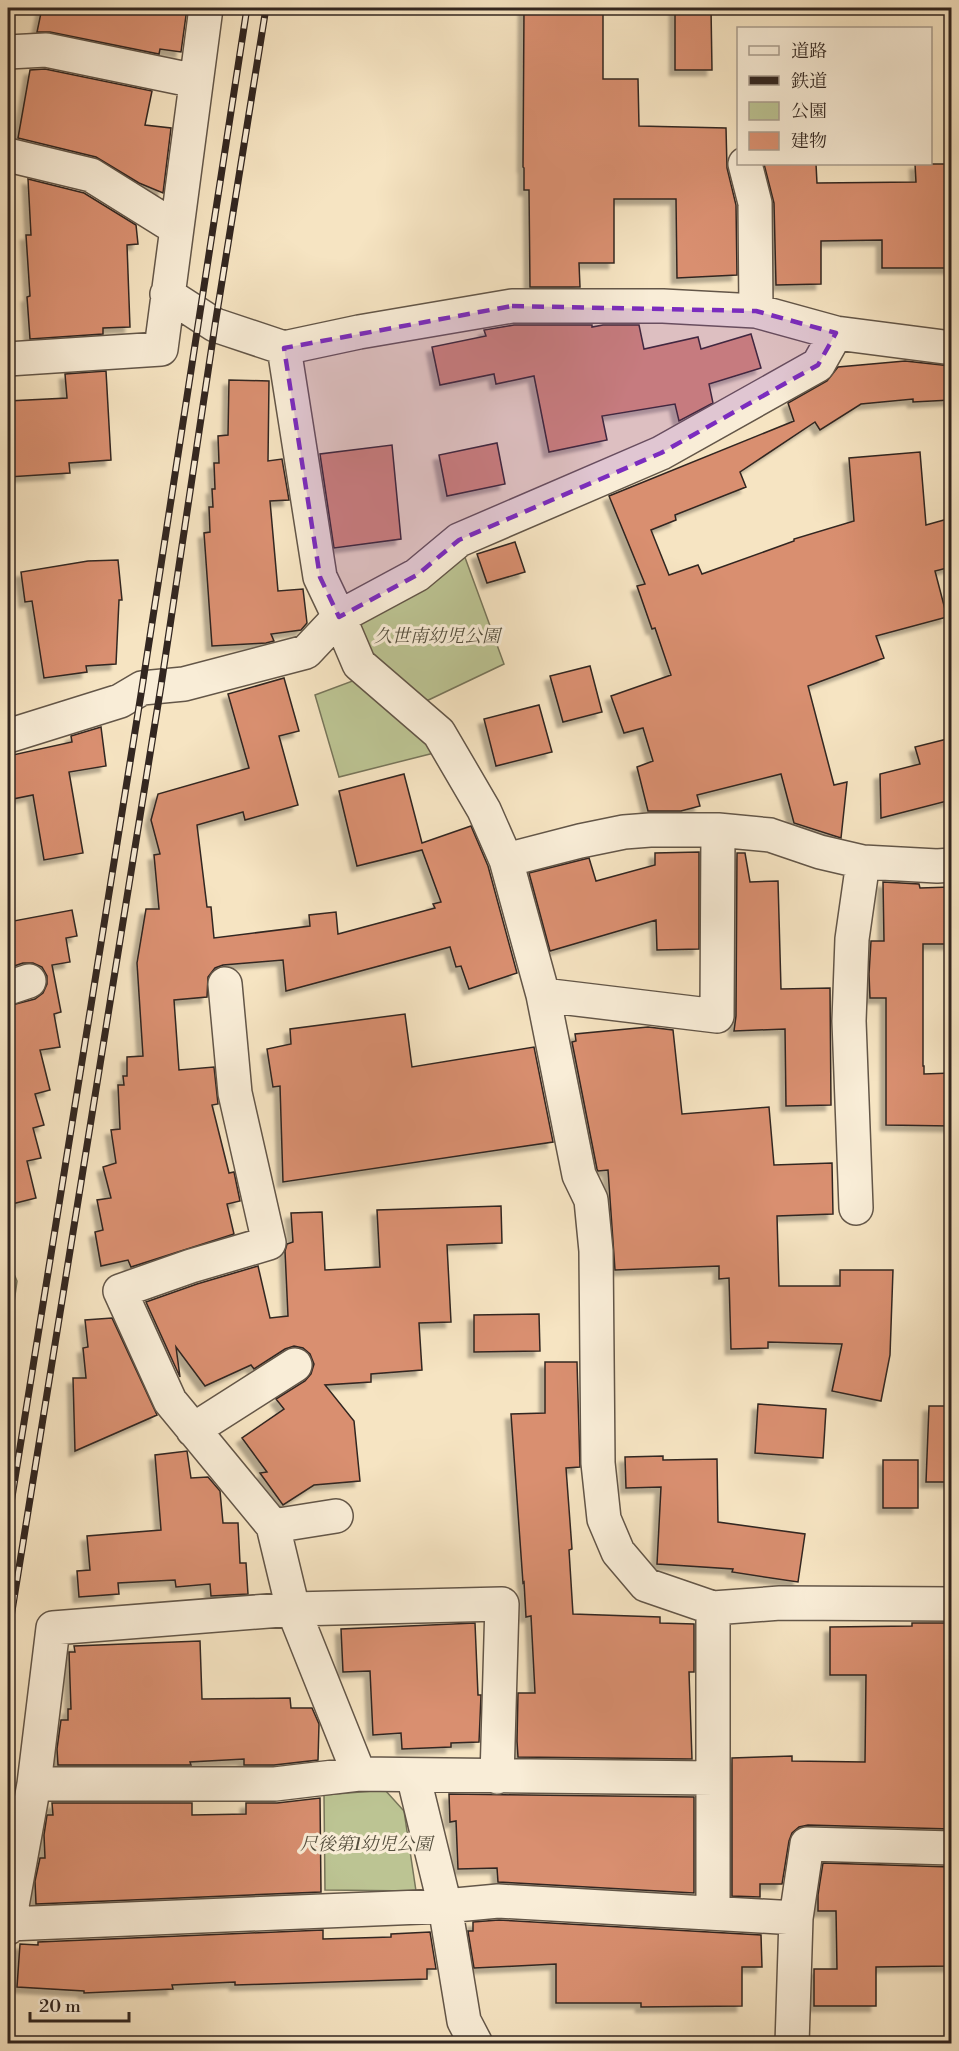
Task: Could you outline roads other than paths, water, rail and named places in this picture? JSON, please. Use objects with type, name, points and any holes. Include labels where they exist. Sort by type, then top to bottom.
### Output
[{"type":"street","points":[[8,359],[161,349],[206,8]]},
{"type":"street","points":[[8,52],[46,50],[196,81]]},
{"type":"street","points":[[8,155],[91,175],[176,228]]},
{"type":"street","points":[[745,165],[755,203],[756,311]]},
{"type":"street","points":[[167,294],[215,325],[284,348],[359,332],[512,306],[663,306],[756,311],[836,333],[951,348]]},
{"type":"street","points":[[8,736],[120,701],[142,688],[184,684],[306,652],[339,617],[417,575],[459,540],[661,453],[818,365],[836,333]]},
{"type":"street","points":[[284,348],[320,577],[359,664],[439,733],[484,810],[506,860],[543,995],[579,1175],[591,1200],[596,1251],[598,1463],[604,1519],[618,1552],[646,1585],[713,1608],[780,1603],[951,1604]]},
{"type":"street","points":[[506,860],[624,832],[718,830],[770,835],[820,852],[863,862],[951,865]]},
{"type":"street","points":[[543,995],[717,1017],[718,830]]},
{"type":"street","points":[[856,1209],[849,1021],[852,939],[863,862]]},
{"type":"street","points":[[225,984],[235,1093],[269,1243],[191,1266],[120,1291],[170,1401],[273,1526],[292,1609],[360,1774]]},
{"type":"street","points":[[193,1430],[295,1365]]},
{"type":"street","points":[[273,1526],[336,1516]]},
{"type":"street","points":[[497,1777],[502,1604],[292,1609],[53,1628],[34,1784],[8,1926],[445,1906],[498,1901],[796,1918]]},
{"type":"street","points":[[713,1608],[713,1912]]},
{"type":"street","points":[[34,1784],[275,1784],[360,1774],[713,1778]]},
{"type":"street","points":[[413,1775],[445,1906],[464,2021],[476,2043]]},
{"type":"street","points":[[792,2043],[796,1918],[807,1844],[951,1848]]},
{"type":"railway","points":[[8,1522],[142,688],[247,8]]},
{"type":"railway","points":[[8,1636],[161,686],[215,325],[266,8]]},
{"type":"park label","name":"久世南幼児公園","points":[[437,636]]},
{"type":"park label","name":"尺後第1幼児公園","points":[[366,1844]]}]
